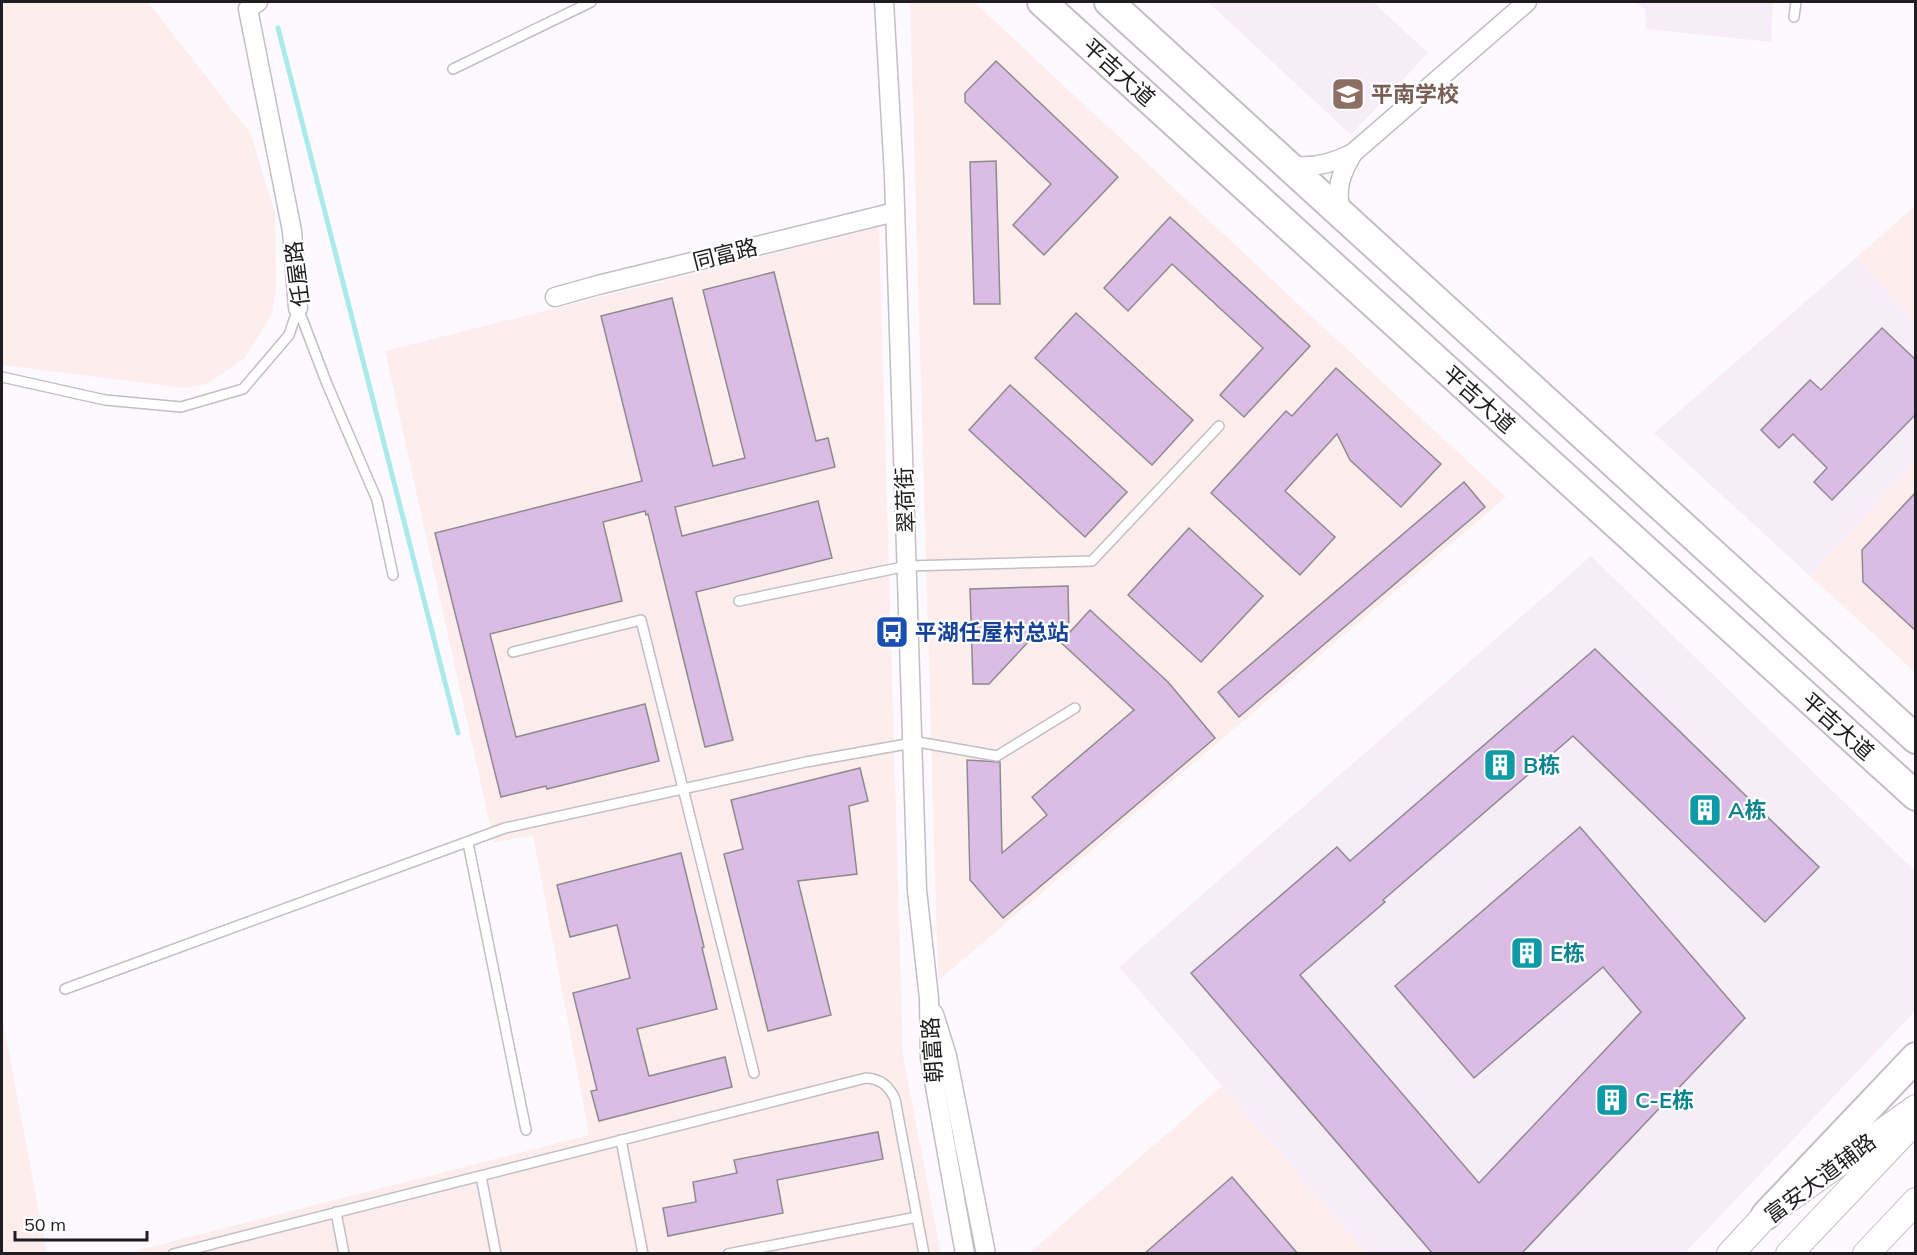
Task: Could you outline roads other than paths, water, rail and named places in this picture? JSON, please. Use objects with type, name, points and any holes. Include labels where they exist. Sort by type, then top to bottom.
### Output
[{"type":"main road","name":"平吉大道","points":[[1042,2],[1916,796]]},
{"type":"main road","name":"平吉大道","points":[[1109,2],[1916,739]]},
{"type":"main road","points":[[1766,1215],[1916,1057]]},
{"type":"main road","name":"富安大道辅路","points":[[1730,1254],[1766,1215],[1916,1108]]},
{"type":"main road","points":[[1790,1254],[1916,1121]]},
{"type":"main road","points":[[1866,1254],[1916,1201]]},
{"type":"street","name":"任屋路","points":[[258,2],[248,9],[292,231],[298,308]]},
{"type":"street","name":"翠荷街","points":[[884,2],[895,212],[917,890],[929,998]]},
{"type":"street","points":[[1288,165],[1311,167],[1341,159],[1353,153],[1527,2]]},
{"type":"street","points":[[1342,214],[1337,190],[1340,177],[1353,153]]},
{"type":"street","name":"同富路","points":[[555,297],[895,212]]},
{"type":"street","name":"朝富路","points":[[929,998],[930,1058],[934,1089],[965,1254]]},
{"type":"street","name":"朝富路","points":[[929,998],[947,1056],[986,1254]]},
{"type":"lane","points":[[453,69],[591,2]]},
{"type":"lane","points":[[1794,17],[1796,2]]},
{"type":"lane","points":[[2,377],[105,400],[181,407],[243,389],[289,335],[298,308]]},
{"type":"lane","name":"任屋路","points":[[298,308],[376,500],[393,574]]},
{"type":"lane","points":[[739,601],[907,566],[1092,561],[1219,426]]},
{"type":"lane","points":[[513,652],[641,620],[754,1073]]},
{"type":"lane","points":[[65,989],[505,828],[806,762],[918,742],[998,756],[1075,708]]},
{"type":"lane","points":[[468,843],[526,1130]]},
{"type":"lane","points":[[173,1254],[195,1251],[336,1212],[866,1078],[874,1079],[887,1086],[895,1099],[924,1254]]},
{"type":"lane","points":[[621,1140],[643,1254]]},
{"type":"lane","points":[[481,1176],[496,1254]]},
{"type":"lane","points":[[336,1212],[344,1254]]},
{"type":"lane","points":[[728,1254],[917,1217]]},
{"type":"waterway","points":[[278,28],[458,733]]},
{"type":"place","name":"平南学校","points":[[1348,94]]},
{"type":"place","name":"平湖任屋村总站","points":[[892,632]]},
{"type":"place","name":"B栋","points":[[1500,765]]},
{"type":"place","name":"A栋","points":[[1705,810]]},
{"type":"place","name":"E栋","points":[[1527,953]]},
{"type":"place","name":"C-E栋","points":[[1612,1100]]}]
